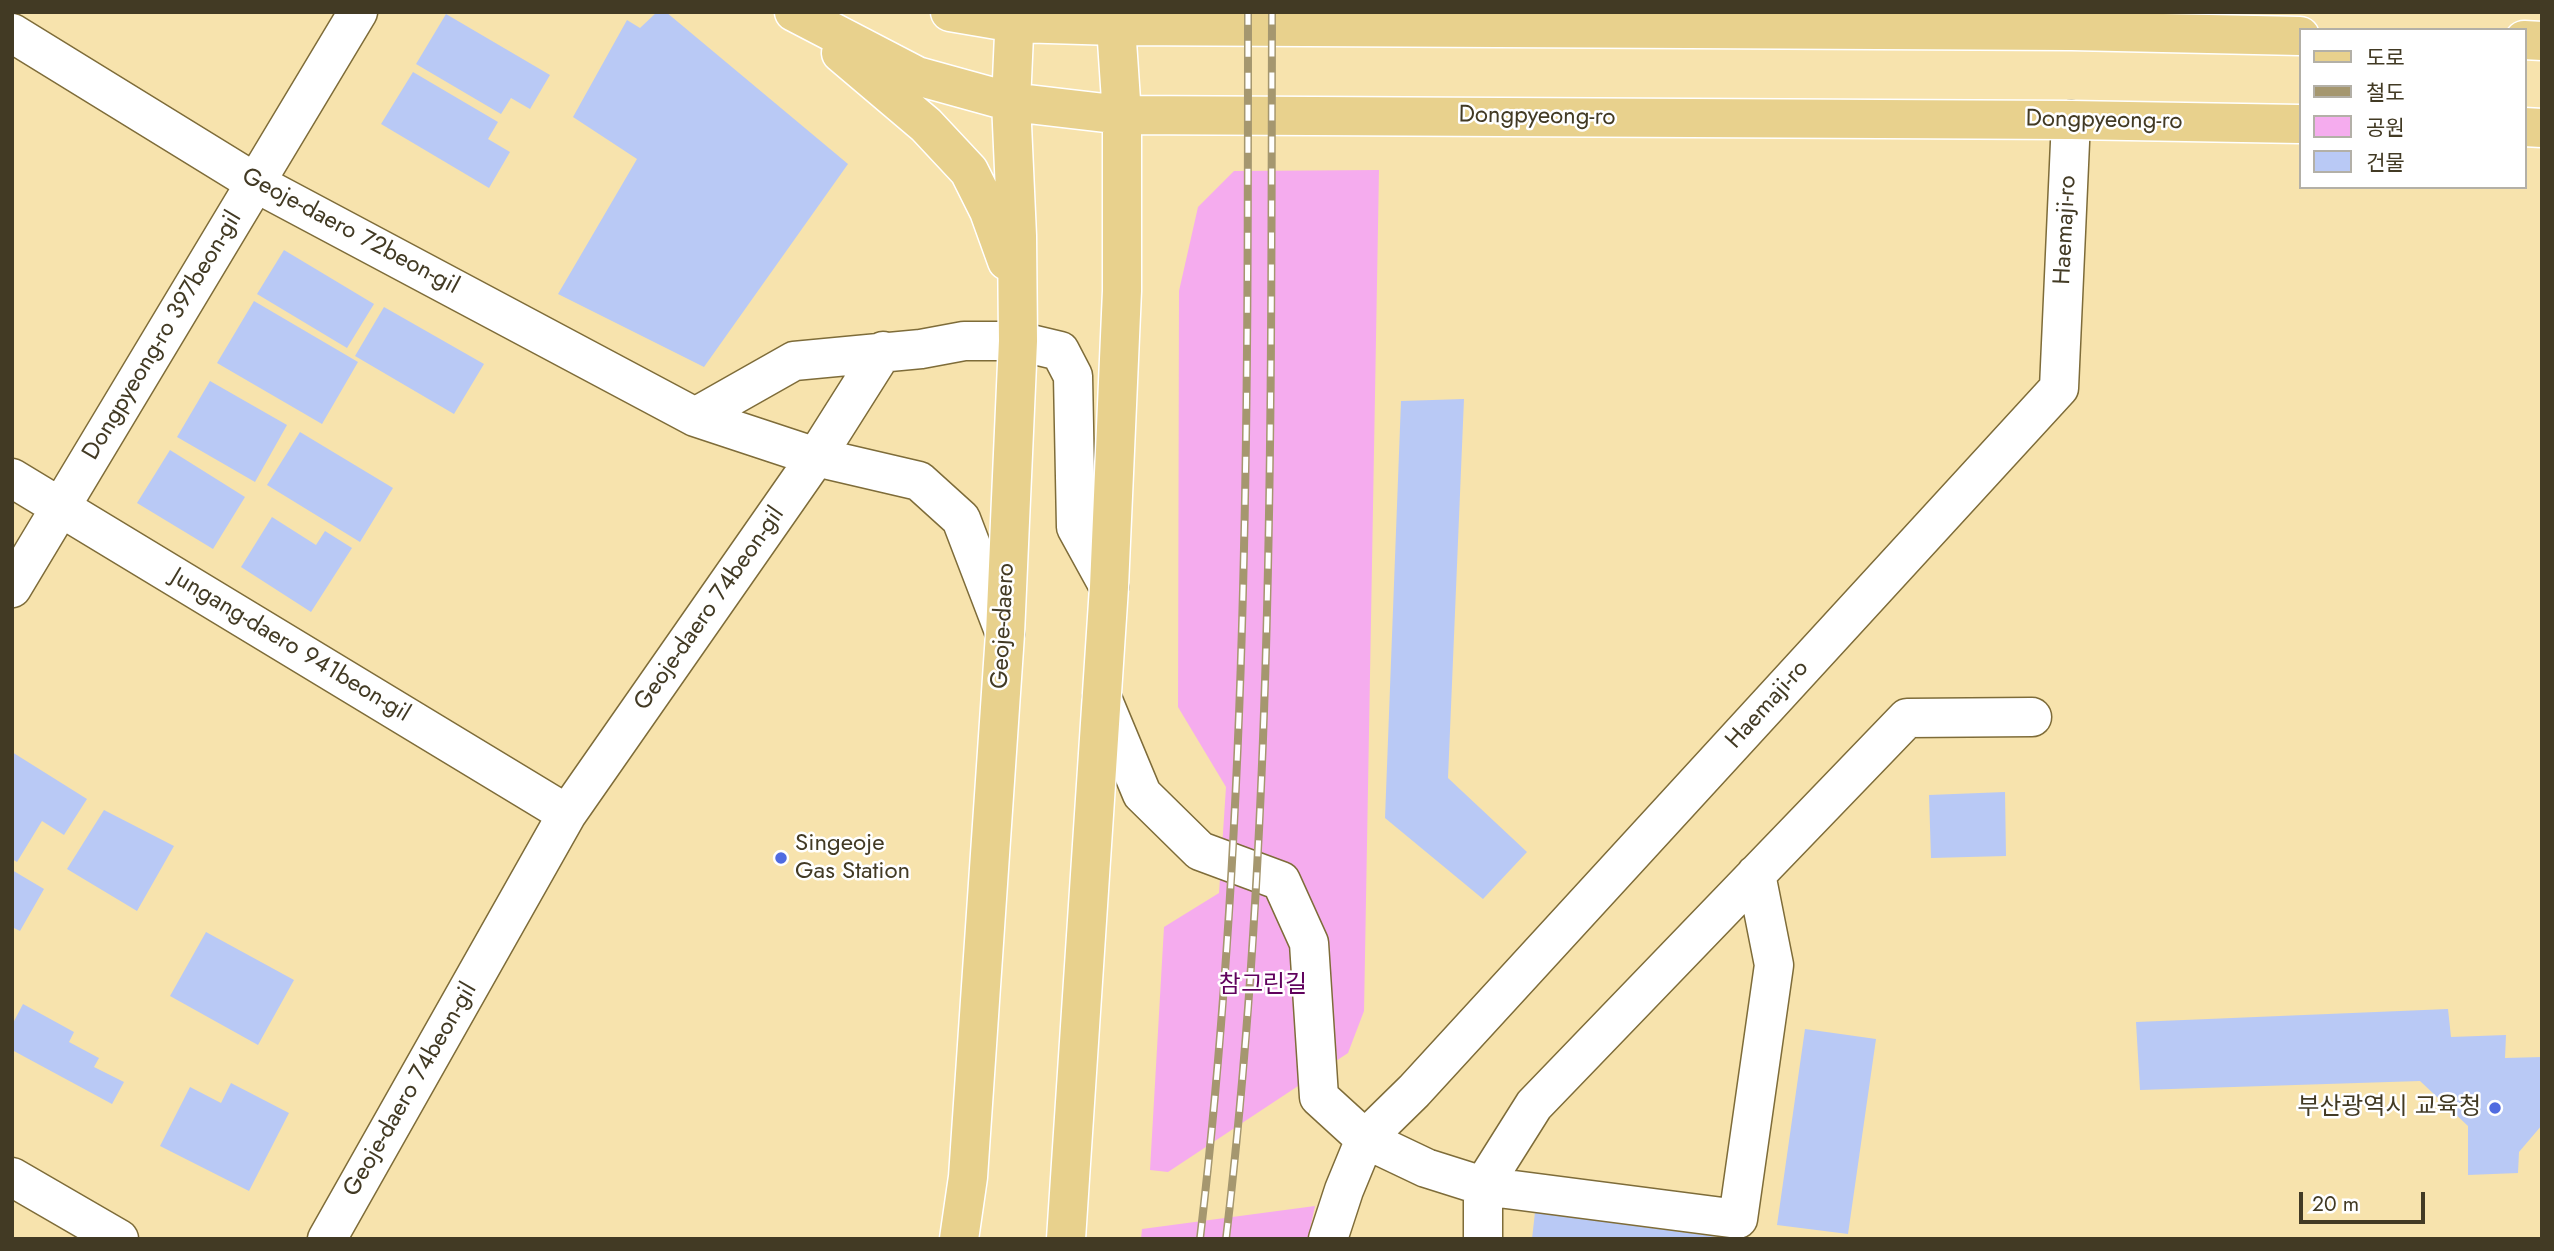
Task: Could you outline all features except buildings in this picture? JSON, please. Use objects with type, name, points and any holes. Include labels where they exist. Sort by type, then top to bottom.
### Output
[{"type":"main road","points":[[950,12],[1015,18],[1116,19],[2071,22],[2298,36]]},
{"type":"main road","points":[[1311,12],[1364,19]]},
{"type":"main road","points":[[796,13],[926,125],[969,171],[989,211],[1017,291]]},
{"type":"main road","name":"Dongpyeong-ro","points":[[796,13],[917,76],[1011,102],[1122,115],[2071,120],[2298,124]]},
{"type":"main road","name":"Geoje-daero","points":[[960,1239],[969,1163],[1005,634],[1018,341],[1011,102],[1015,18]]},
{"type":"main road","points":[[1066,1239],[1072,1185],[1109,587],[1122,290],[1122,115],[1116,19]]},
{"type":"street","name":"Dongpyeong-ro 397beon-gil","points":[[12,588],[358,12]]},
{"type":"street","name":"Geoje-daero 72beon-gil","points":[[12,33],[254,182],[695,417],[816,457],[919,481],[961,519],[1005,634]]},
{"type":"street","name":"Haemaji-ro","points":[[1328,1239],[1365,1139],[1414,1091],[2059,388],[2071,120]]},
{"type":"street","points":[[695,417],[794,361],[921,349],[964,341],[1018,341],[1060,351],[1073,376],[1076,527],[1109,587]]},
{"type":"street","name":"Geoje-daero 74beon-gil","points":[[327,1239],[567,814],[816,457],[883,351]]},
{"type":"street","name":"Jungang-daero 941beon-gil","points":[[12,478],[567,814]]},
{"type":"street","points":[[1102,698],[1142,793],[1200,851],[1281,881],[1309,943],[1319,1097],[1365,1139],[1426,1168],[1483,1186],[1738,1219],[1774,965],[1756,874]]},
{"type":"street","points":[[1483,1239],[1483,1186],[1534,1105],[1907,718],[2032,716]]},
{"type":"street","points":[[12,1177],[119,1239]]},
{"type":"green space","name":"참그린길","points":[[1379,170],[1364,1011],[1348,1053],[1168,1172],[1150,1170],[1164,927],[1219,893],[1226,787],[1178,707],[1179,291],[1198,207],[1234,171]]},
{"type":"green space","points":[[1315,1206],[1308,1239],[1141,1239],[1142,1229]]},
{"type":"railway","points":[[1200,1239],[1228,933],[1242,627],[1248,12]]},
{"type":"railway","points":[[1226,1239],[1242,1086],[1253,933],[1267,626],[1272,12]]},
{"type":"place","name":"Singeoje Gas Station","points":[[781,858]]},
{"type":"place","name":"부산광역시 교육청","points":[[2495,1108]]}]
